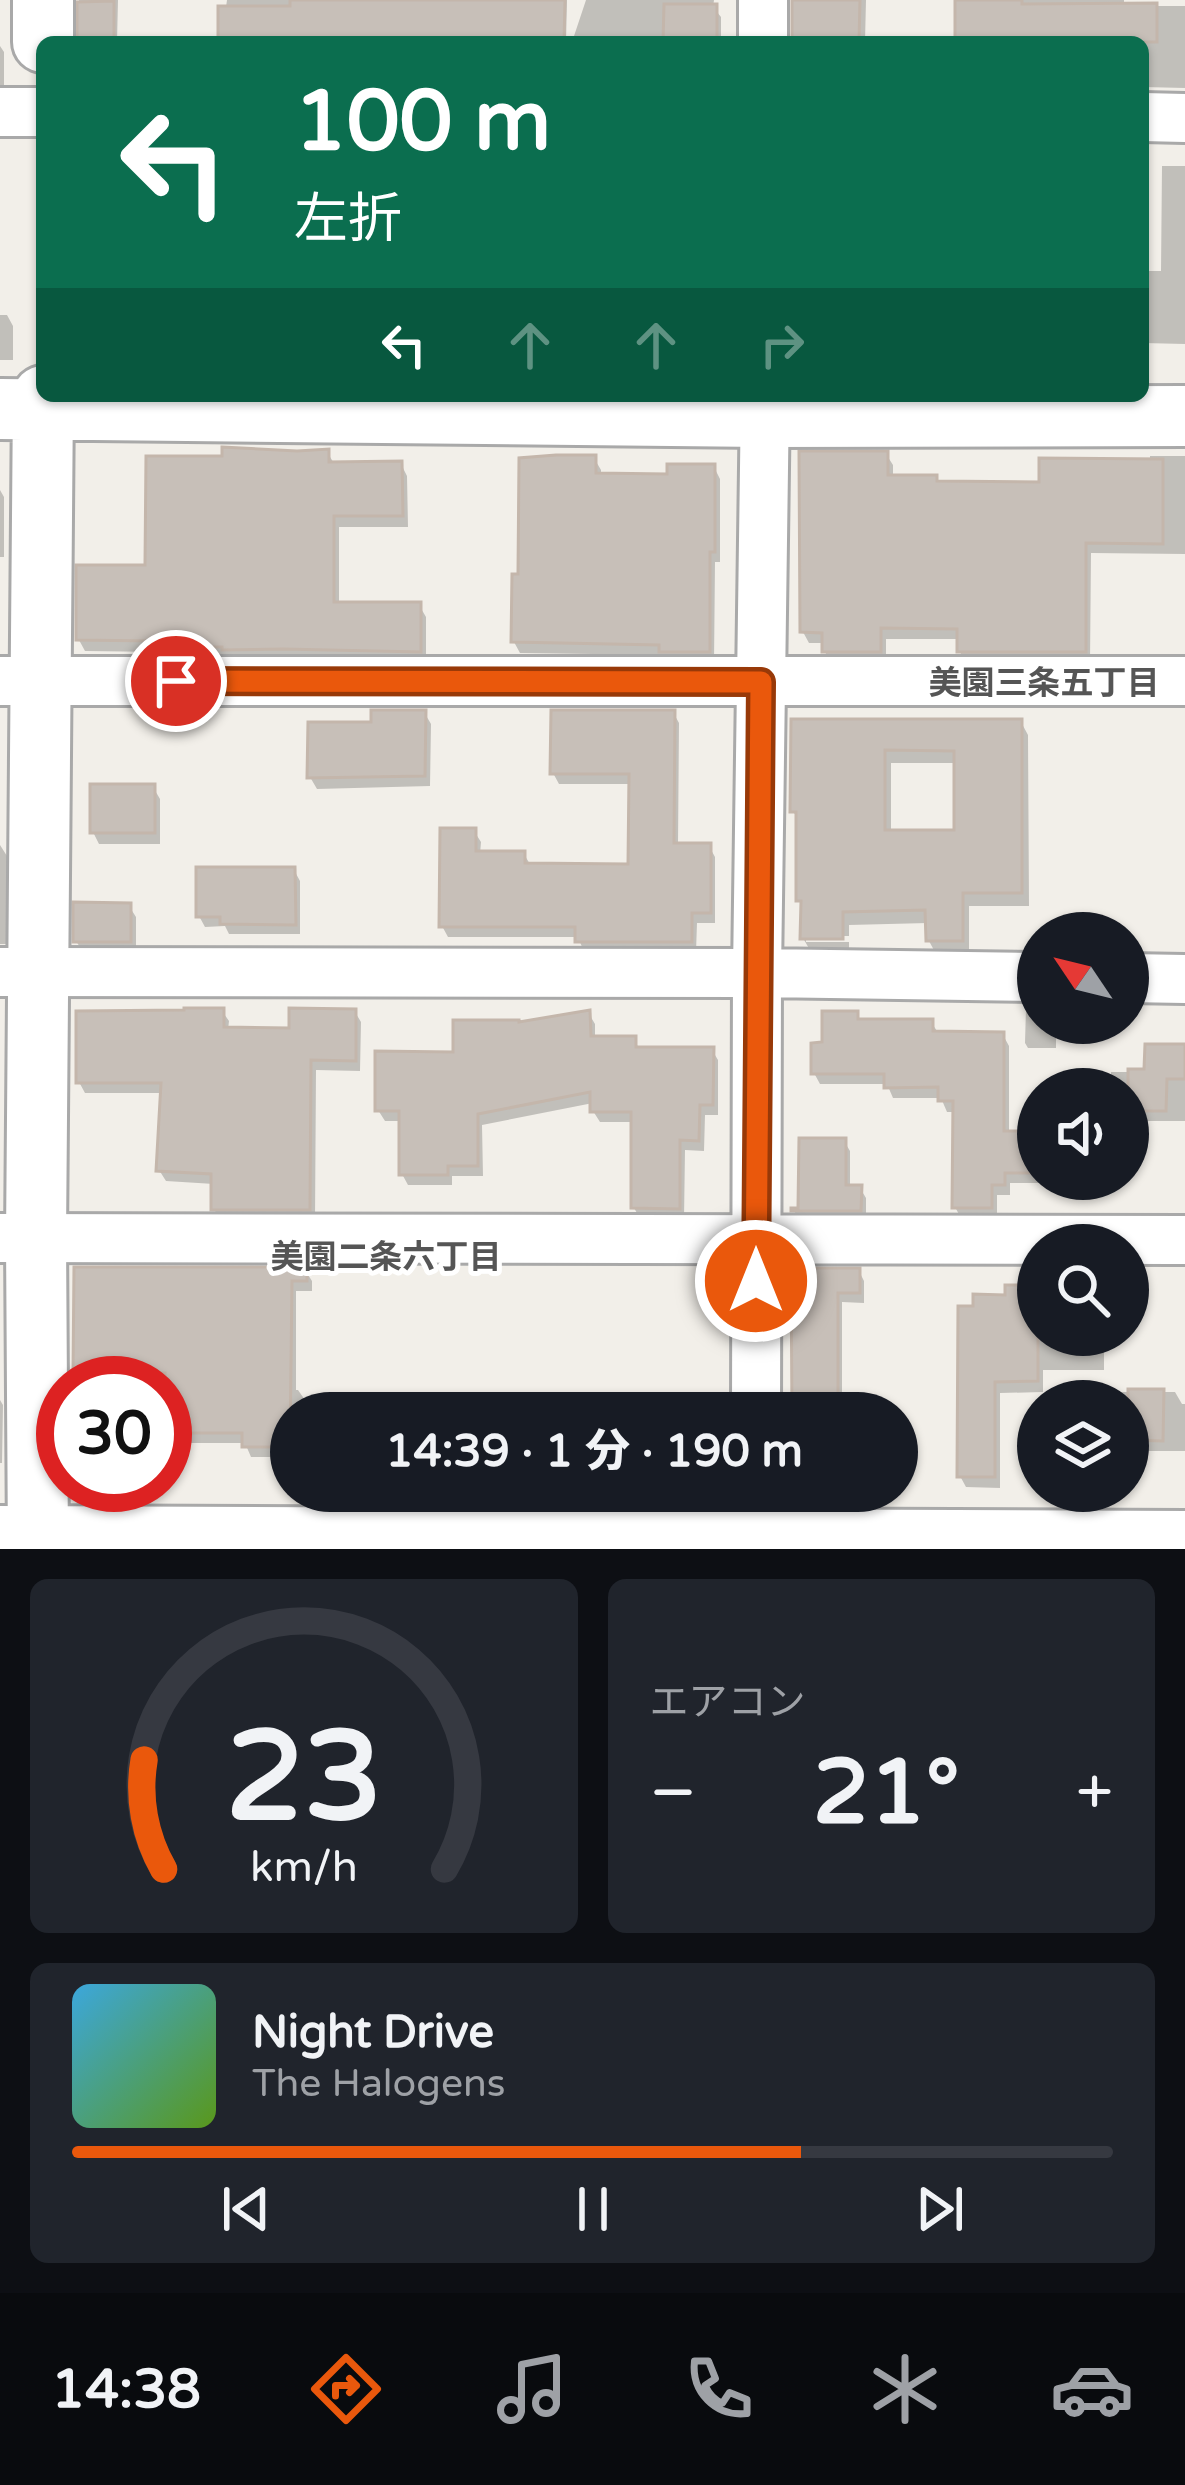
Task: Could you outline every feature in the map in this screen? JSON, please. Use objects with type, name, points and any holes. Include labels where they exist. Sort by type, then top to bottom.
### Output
[{"type":"street","points":[[43,0],[43,36]]},
{"type":"street","points":[[763,0],[763,36]]},
{"type":"street","points":[[0,112],[36,112]]},
{"type":"street","points":[[1149,117],[1185,118]]},
{"type":"street","points":[[1185,416],[765,406],[29,405],[20,681],[18,1238],[25,1536],[756,1524],[1185,1535]]},
{"type":"street","points":[[756,1392],[765,406]]},
{"type":"street","points":[[20,681],[1185,681]]},
{"type":"street","points":[[20,972],[1017,977]]},
{"type":"street","points":[[1149,978],[1185,979]]},
{"type":"street","points":[[18,1238],[1185,1240]]},
{"type":"building","points":[[290,0],[565,0],[564,36],[218,36],[218,6],[290,6]]},
{"type":"building","points":[[792,0],[860,0],[859,36],[792,36]]},
{"type":"building","points":[[955,0],[1157,3],[1157,42],[1149,42],[1149,36],[955,36]]},
{"type":"building","points":[[114,1],[114,36],[77,36],[77,2]]},
{"type":"building","points":[[664,4],[717,4],[717,36],[663,36]]},
{"type":"building","points":[[222,447],[329,449],[329,462],[402,461],[403,516],[334,516],[334,602],[421,602],[421,652],[222,650],[155,647],[155,641],[76,640],[76,565],[145,565],[146,456],[222,456]]},
{"type":"building","points":[[799,451],[888,451],[888,475],[937,475],[937,481],[1039,482],[1039,458],[1163,459],[1163,544],[1086,543],[1086,652],[957,652],[957,629],[881,628],[881,652],[822,652],[822,633],[800,632]]},
{"type":"building","points":[[596,455],[596,473],[667,474],[667,464],[715,464],[710,652],[659,652],[659,645],[511,642],[512,574],[518,574],[519,458]]},
{"type":"building","points":[[371,710],[426,710],[425,776],[307,778],[308,722],[371,722]]},
{"type":"building","points":[[551,710],[675,710],[674,843],[711,843],[711,913],[692,913],[692,942],[575,942],[575,927],[439,927],[440,828],[476,828],[476,851],[525,851],[525,863],[628,864],[629,774],[550,774]]},
{"type":"building","points":[[791,719],[1022,719],[1022,893],[963,893],[963,941],[926,941],[925,910],[843,912],[843,939],[800,939],[796,812],[790,812]],"holes":[[[885,750],[954,751],[954,830],[885,830]]]},
{"type":"building","points":[[90,784],[155,784],[155,833],[90,833]]},
{"type":"building","points":[[196,867],[295,867],[296,925],[220,924],[220,917],[196,917]]},
{"type":"building","points":[[73,902],[131,903],[131,942],[73,942]]},
{"type":"building","points":[[224,1008],[224,1027],[289,1028],[289,1008],[356,1009],[356,1061],[311,1060],[310,1210],[211,1210],[211,1174],[156,1171],[161,1083],[76,1083],[76,1011]]},
{"type":"building","points":[[590,1010],[591,1036],[636,1036],[636,1047],[714,1047],[713,1105],[700,1105],[699,1141],[680,1140],[680,1209],[631,1208],[631,1112],[590,1112],[590,1092],[478,1114],[478,1166],[448,1166],[448,1175],[399,1175],[399,1111],[375,1111],[375,1051],[453,1052],[453,1020],[519,1022]]},
{"type":"building","points":[[822,1011],[858,1011],[858,1019],[933,1019],[933,1031],[1004,1032],[1004,1131],[1017,1131],[1017,1173],[1005,1173],[1005,1185],[992,1185],[992,1208],[952,1208],[953,1101],[938,1101],[938,1087],[884,1088],[884,1074],[811,1074],[811,1043],[822,1042]]},
{"type":"building","points":[[1145,1044],[1185,1044],[1185,1079],[1167,1079],[1166,1111],[1149,1111],[1149,1068],[1144,1068]]},
{"type":"building","points":[[799,1138],[846,1138],[846,1185],[862,1185],[861,1211],[791,1211],[798,1208]]},
{"type":"building","points":[[74,1267],[307,1267],[307,1281],[292,1281],[291,1392],[270,1392],[270,1447],[242,1447],[242,1433],[192,1433],[192,1356],[73,1356]]},
{"type":"building","points":[[791,1268],[860,1268],[860,1293],[838,1293],[838,1392],[792,1392]]},
{"type":"building","points":[[1005,1285],[1017,1285],[1017,1356],[1038,1356],[1038,1380],[995,1382],[995,1477],[957,1477],[958,1306],[973,1306],[973,1294],[1005,1295]]},
{"type":"building","points":[[1149,1389],[1164,1389],[1163,1441],[1149,1441]]},
{"type":"district","name":"美園三条五丁目","points":[[1044,683]]},
{"type":"district","name":"美園二条六丁目","points":[[386,1257]]},
{"type":"route","points":[[176,681],[761,682],[756,1281]]}]
